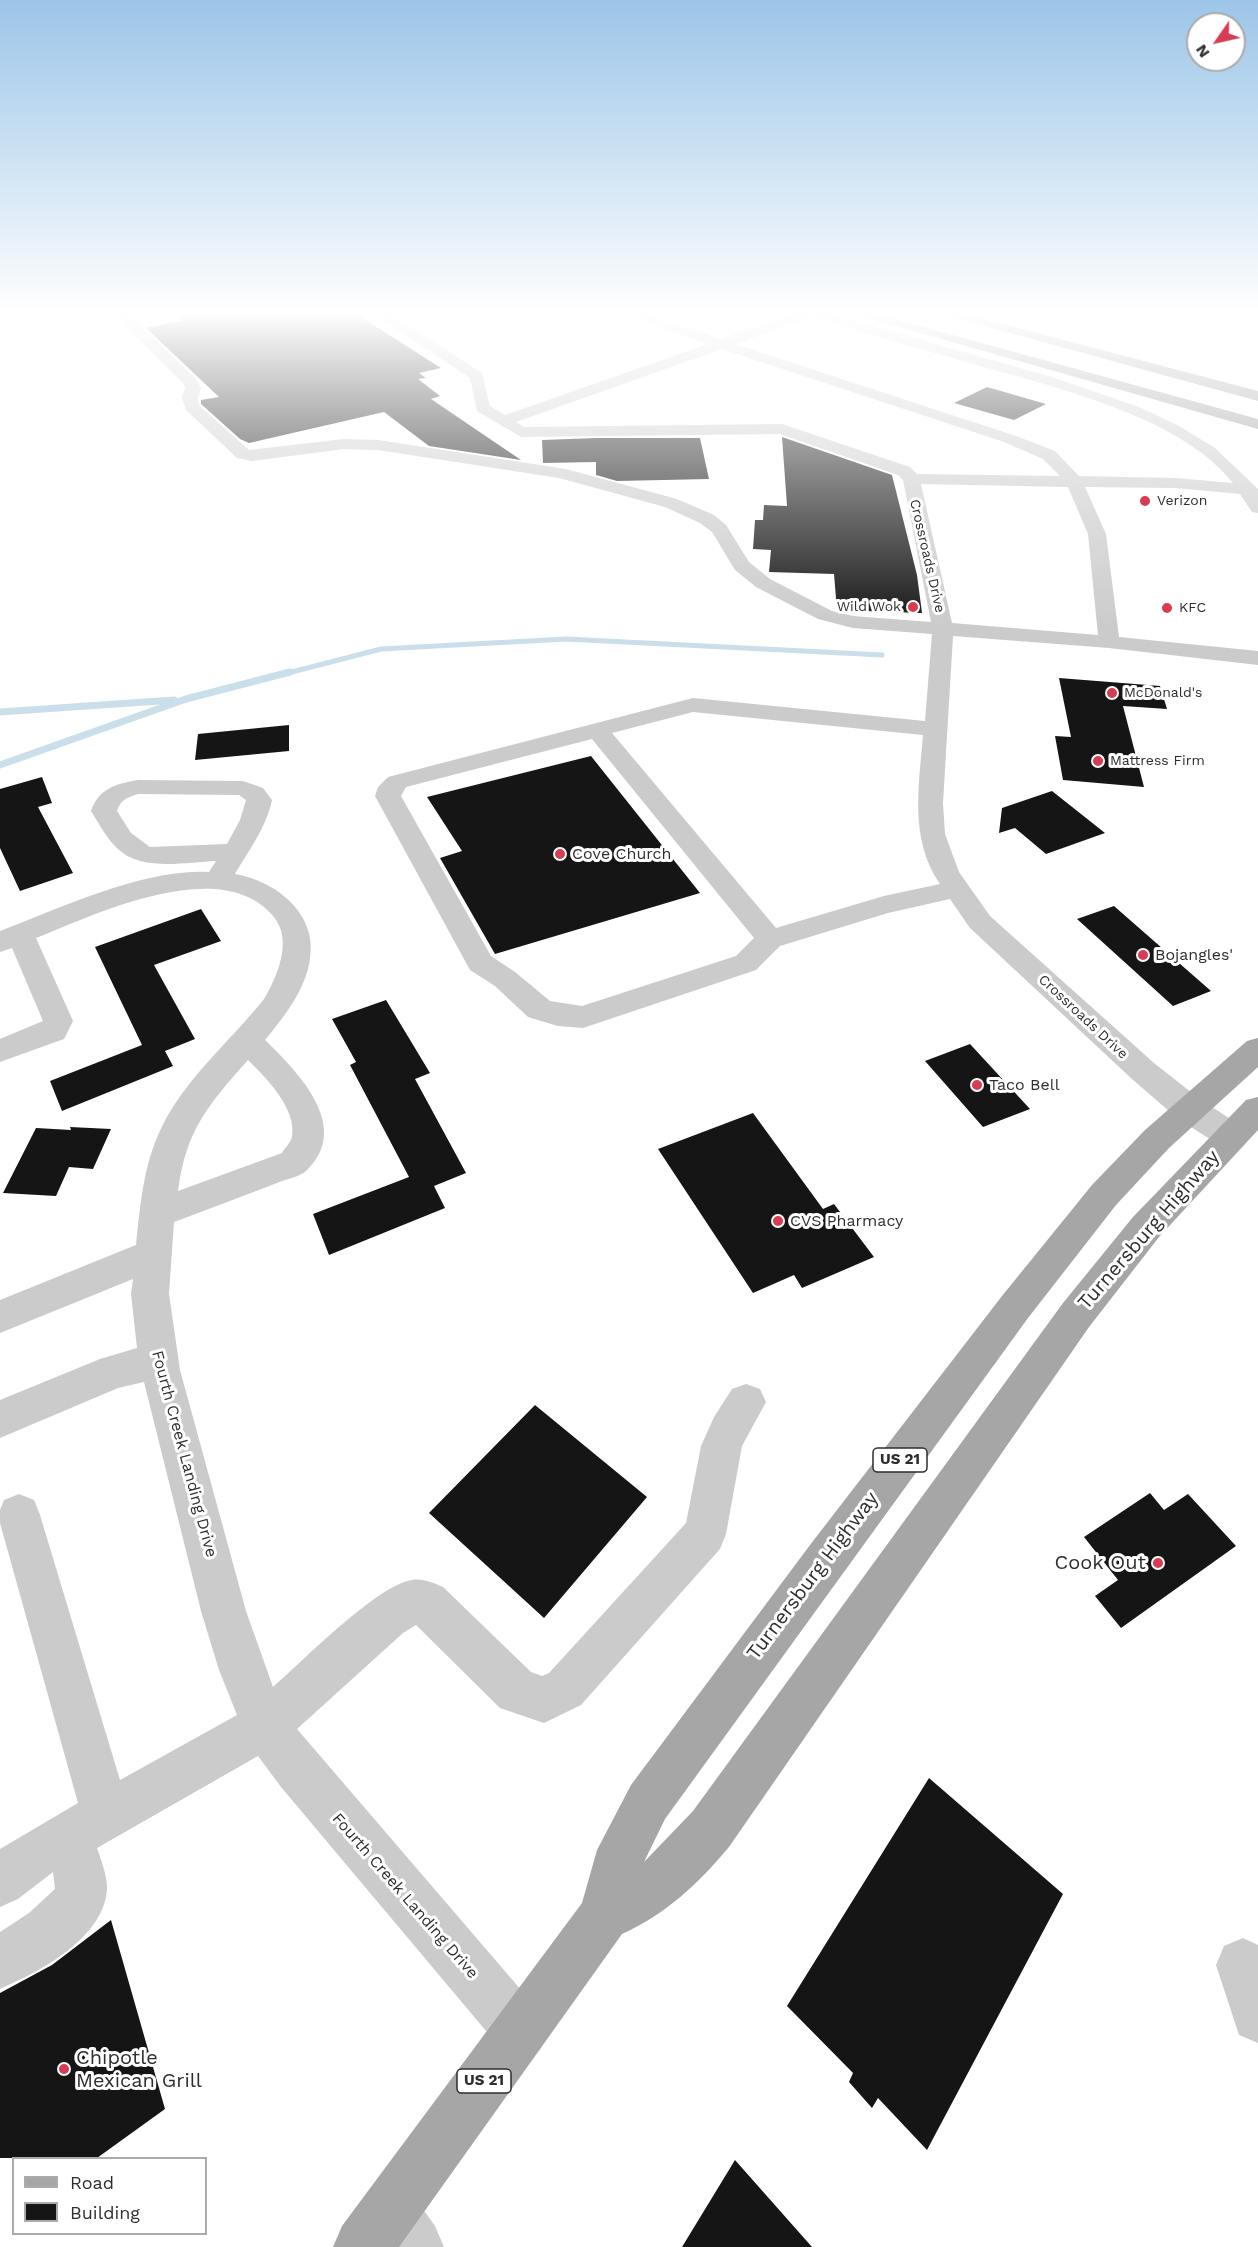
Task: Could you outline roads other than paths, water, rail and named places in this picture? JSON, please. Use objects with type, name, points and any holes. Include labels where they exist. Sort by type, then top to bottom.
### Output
[{"type":"highway","points":[[1209,417],[1258,432]]},
{"type":"highway","points":[[1232,417],[1258,424]]},
{"type":"main road","name":"Turnersburg Highway","points":[[389,2235],[521,2031],[604,1916],[622,1850],[634,1825],[689,1743],[1046,1268],[1115,1182],[1190,1109],[1258,1049]]},
{"type":"main road","name":"Turnersburg Highway","points":[[604,1916],[630,1905],[658,1886],[687,1858],[711,1829],[1069,1325],[1146,1227],[1258,1109]]},
{"type":"street","points":[[203,417],[243,454],[266,456],[344,444],[378,445],[560,472],[693,510],[719,529],[742,566],[763,584],[825,615],[854,622],[943,631],[1109,642],[1258,658]]},
{"type":"street","name":"Crossroads Drive","points":[[496,417],[513,429],[533,432],[782,429],[904,471],[912,479],[913,494],[934,578],[943,631],[930,803],[932,834],[946,873],[980,922],[1143,1071],[1190,1109],[1231,1136]]},
{"type":"street","points":[[502,421],[514,417]]},
{"type":"street","points":[[941,417],[1049,455],[1074,481],[1097,534],[1109,642]]},
{"type":"street","points":[[1148,417],[1204,448],[1230,467],[1250,490],[1258,508]]},
{"type":"street","points":[[912,479],[1176,483],[1250,490]]},
{"type":"street","points":[[936,729],[693,705],[398,782],[390,787],[388,796],[480,963],[505,979],[539,1009],[558,1015],[583,1017],[746,963],[770,939],[884,905],[957,889]]},
{"type":"street","points":[[597,730],[770,939]]},
{"type":"street","points":[[138,787],[243,788],[254,793],[259,800],[257,812],[227,865],[135,852],[127,847],[104,811],[106,801],[120,791],[138,787]]},
{"type":"street","name":"Fourth Creek Landing Drive","points":[[10,938],[151,888],[227,865],[282,907],[295,932],[297,963],[288,984],[247,1041],[183,1118],[170,1150],[157,1214],[150,1291],[157,1360],[242,1670],[266,1725],[298,1770],[521,2031]]},
{"type":"street","points":[[0,1051],[53,1031],[58,1021],[10,938]]},
{"type":"street","points":[[157,1214],[294,1162],[309,1140],[308,1116],[279,1072],[247,1041]]},
{"type":"street","points":[[0,1317],[154,1254]]},
{"type":"street","points":[[0,1419],[114,1371],[157,1360]]},
{"type":"street","points":[[0,1881],[29,1858],[266,1725],[387,1617],[411,1602],[428,1603],[517,1691],[544,1700],[565,1689],[705,1534],[711,1509],[714,1472],[725,1435],[746,1402]]},
{"type":"street","points":[[0,1962],[58,1924],[74,1908],[81,1891],[87,1825],[20,1515]]},
{"type":"street","points":[[1244,1965],[1258,2016]]},
{"type":"waterway","points":[[284,674],[381,649],[566,639],[882,655]]},
{"type":"waterway","points":[[0,765],[186,699],[290,672]]},
{"type":"waterway","points":[[0,712],[174,700]]},
{"type":"place","name":"Verizon","points":[[1145,501]]},
{"type":"place","name":"Wild Wok","points":[[913,607]]},
{"type":"place","name":"KFC","points":[[1167,608]]},
{"type":"place","name":"McDonald's","points":[[1112,693]]},
{"type":"place","name":"Mattress Firm","points":[[1098,761]]},
{"type":"place","name":"Cove Church","points":[[560,854]]},
{"type":"place","name":"Bojangles'","points":[[1143,955]]},
{"type":"place","name":"Taco Bell","points":[[977,1085]]},
{"type":"place","name":"CVS Pharmacy","points":[[778,1221]]},
{"type":"place","name":"Cook Out","points":[[1158,1563]]},
{"type":"place","name":"Chipotle Mexican Grill","points":[[64,2069]]}]
